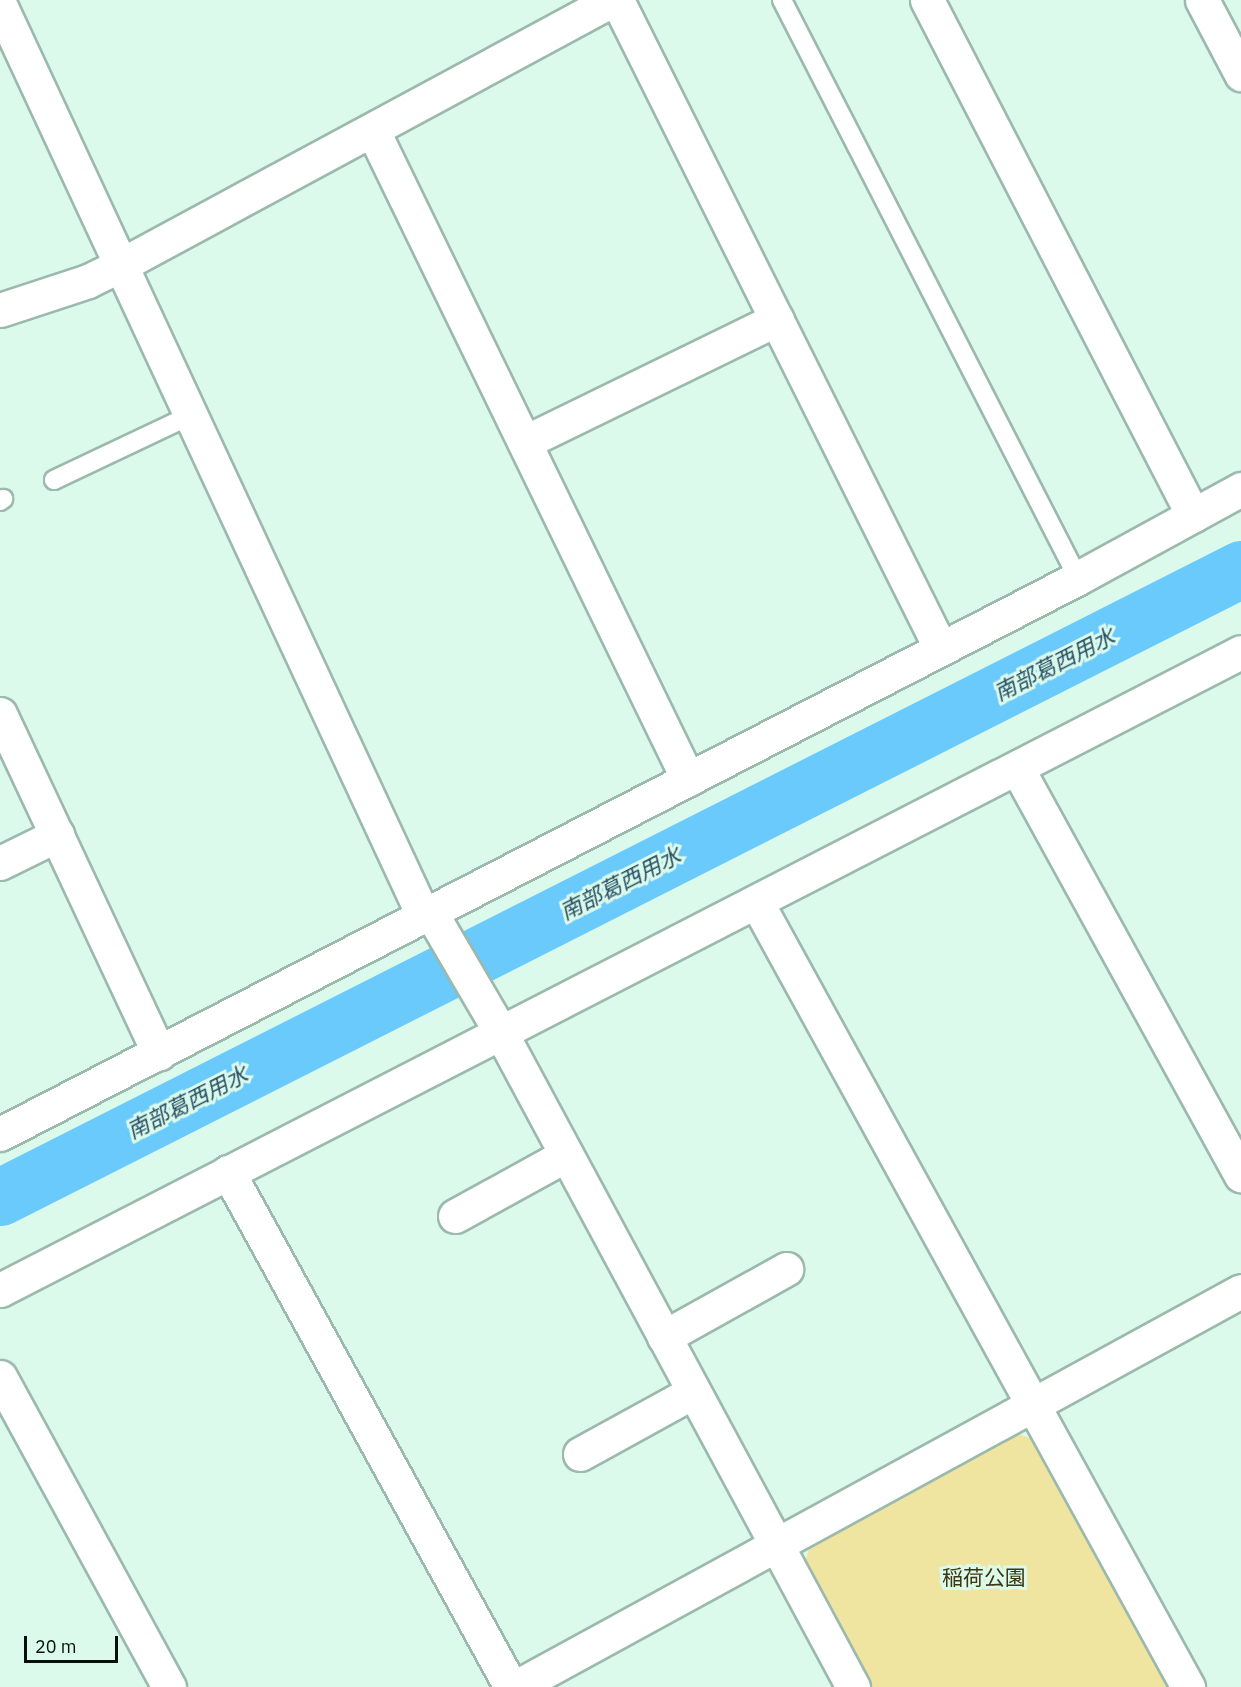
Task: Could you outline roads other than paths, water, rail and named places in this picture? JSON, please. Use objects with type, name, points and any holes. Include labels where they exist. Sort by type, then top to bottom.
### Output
[{"type":"street","points":[[0,310],[88,281],[121,265],[615,0],[940,647]]},
{"type":"street","points":[[927,0],[1193,515]]},
{"type":"street","points":[[1202,0],[1241,74]]},
{"type":"street","points":[[0,5],[427,915],[501,1034],[853,1687]]},
{"type":"street","points":[[373,131],[688,779]]},
{"type":"street","points":[[525,442],[777,319]]},
{"type":"street","points":[[0,1134],[159,1054],[940,647],[1078,578],[1241,489]]},
{"type":"street","points":[[0,1290],[1241,652]]},
{"type":"street","points":[[0,714],[159,1054]]},
{"type":"street","points":[[1017,768],[1241,1175]]},
{"type":"street","points":[[0,863],[57,836]]},
{"type":"street","points":[[756,903],[1188,1687]]},
{"type":"street","points":[[455,1216],[566,1155]]},
{"type":"street","points":[[228,1172],[511,1687]]},
{"type":"street","points":[[664,1337],[786,1269]]},
{"type":"street","points":[[516,1687],[1241,1291]]},
{"type":"street","points":[[0,1377],[168,1687]]},
{"type":"street","points":[[580,1454],[693,1392]]},
{"type":"lane","points":[[782,0],[1078,578]]},
{"type":"lane","points":[[54,480],[191,416]]},
{"type":"waterway","name":"南部葛西用水","points":[[0,1197],[1241,569]]},
{"type":"park label","name":"稲荷公園","points":[[984,1577]]}]
